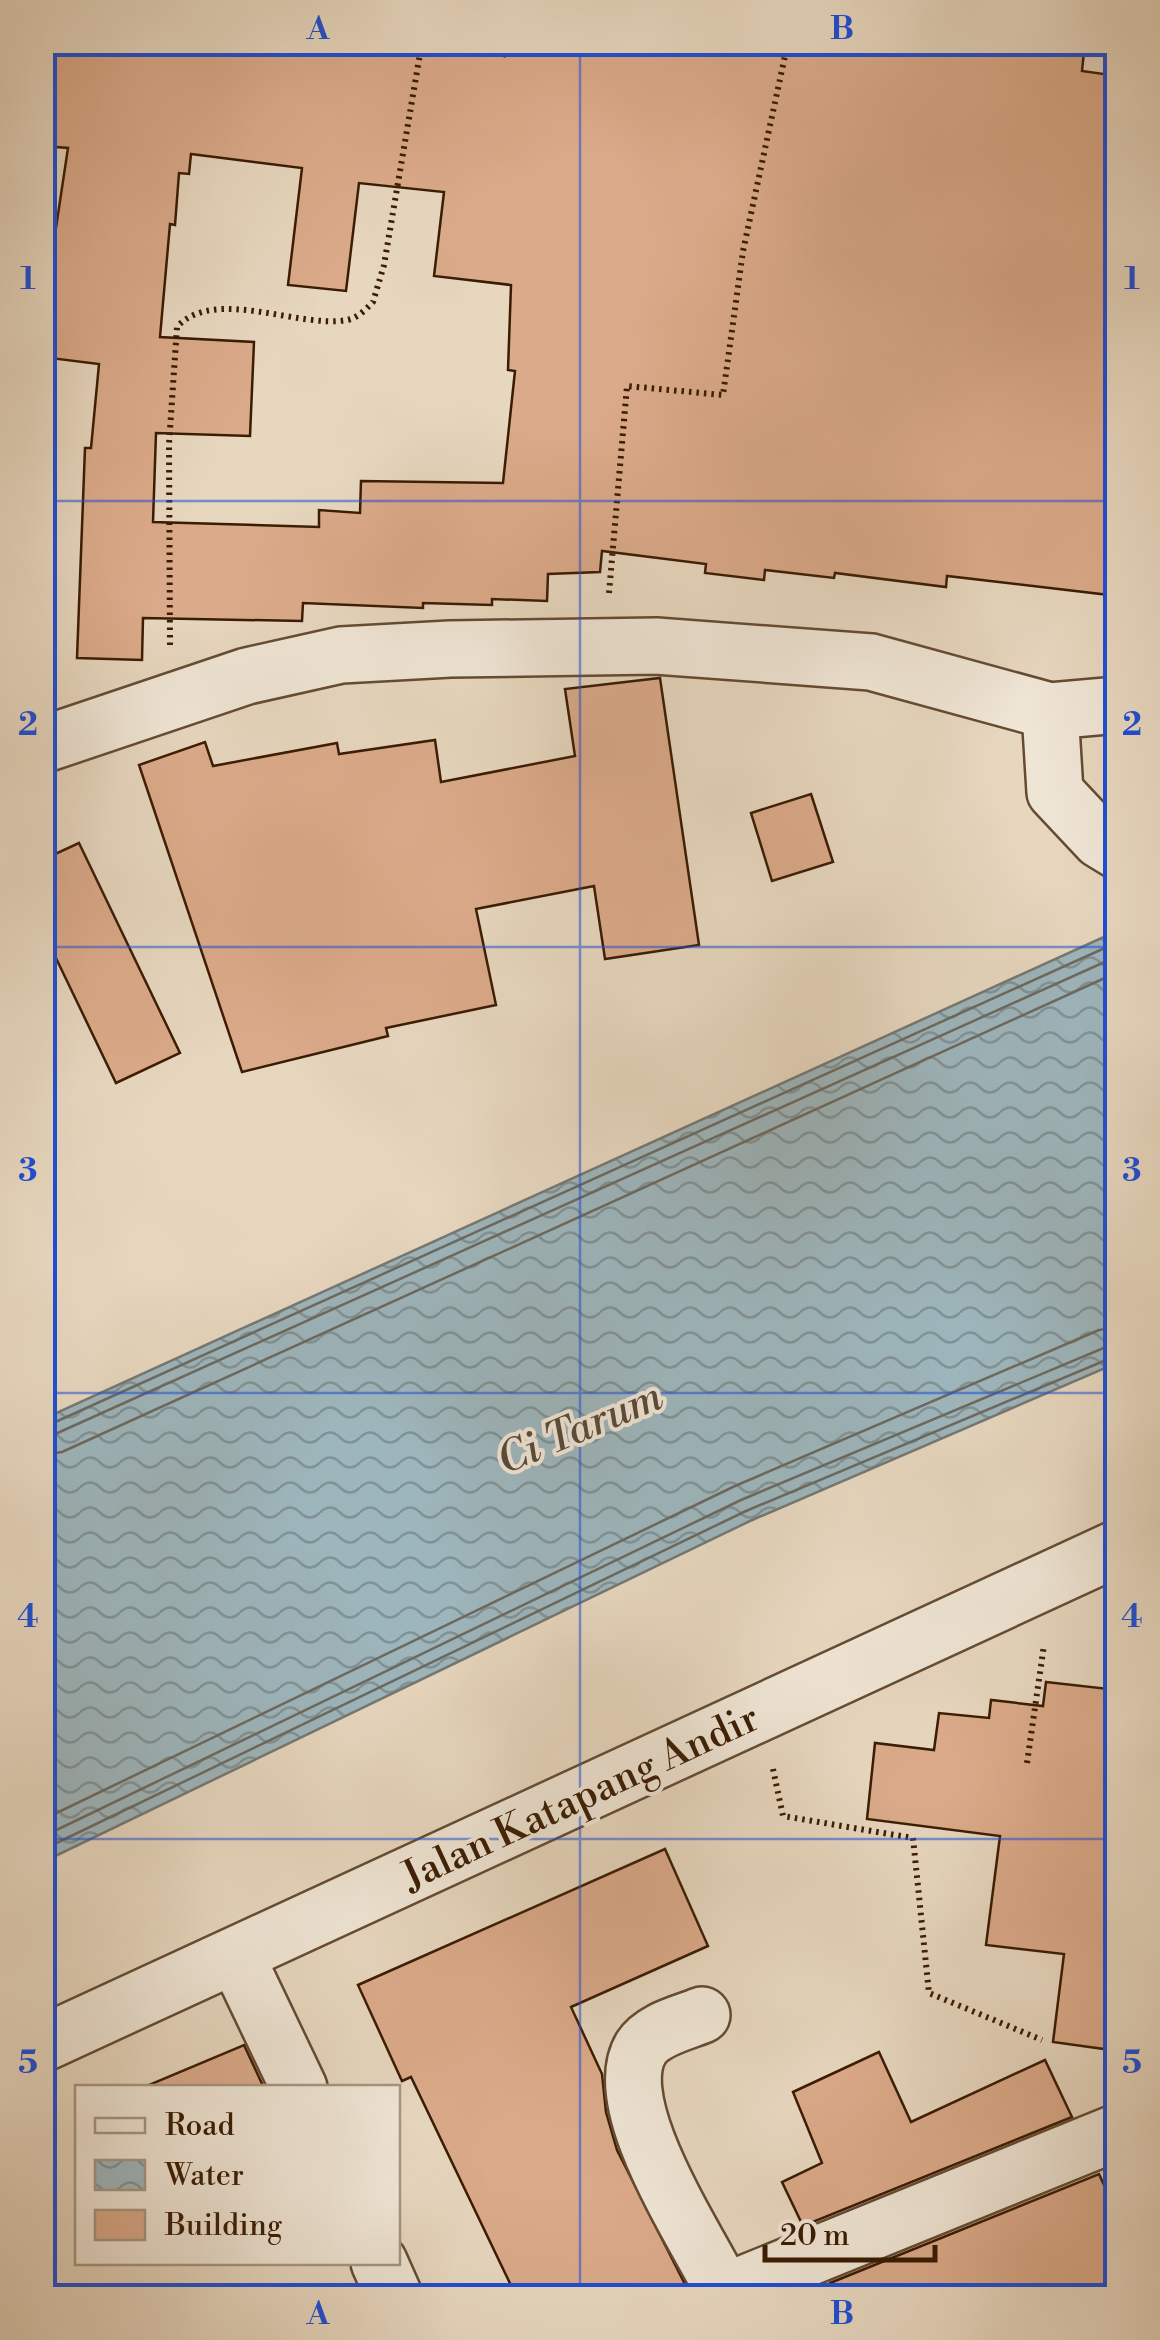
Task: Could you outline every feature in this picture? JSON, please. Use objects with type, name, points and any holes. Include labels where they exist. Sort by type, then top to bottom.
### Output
[{"type":"street","points":[[42,744],[247,676],[341,656],[605,644],[871,662],[1050,711],[1118,704]]},
{"type":"street","points":[[1050,711],[1054,792],[1100,840],[1118,851]]},
{"type":"street","name":"Jalan Katapang Andir","points":[[42,2044],[237,1958],[1118,1548]]},
{"type":"street","points":[[237,1958],[298,2085]]},
{"type":"street","points":[[702,2015],[652,2035],[641,2048],[631,2080],[642,2132],[725,2295],[1118,2132]]},
{"type":"street","points":[[380,2265],[394,2298]]},
{"type":"path","points":[[170,701],[170,444],[177,327],[186,318],[219,310],[346,320],[374,302],[422,42],[508,55]]},
{"type":"path","points":[[605,644],[628,386],[723,395],[743,251],[788,42]]},
{"type":"path","points":[[1105,150],[1118,152]]},
{"type":"path","points":[[1027,1764],[1053,1580]]},
{"type":"path","points":[[761,1714],[783,1816],[912,1838],[929,1992],[1042,2040]]},
{"type":"water","name":"Ci Tarum","points":[[1117,931],[1117,1363],[750,1521],[43,1862],[43,1419]]},
{"type":"building","points":[[58,42],[353,42],[352,47],[493,54],[494,42],[998,42],[1084,52],[1082,71],[1118,76],[1118,596],[947,576],[946,587],[835,573],[834,578],[765,570],[764,580],[705,573],[706,564],[602,551],[600,572],[548,574],[547,601],[492,599],[492,605],[423,603],[423,608],[303,603],[302,621],[143,618],[142,660],[77,658],[85,448],[91,448],[99,364],[42,357],[42,321],[68,148],[43,146]],"holes":[[[191,154],[302,168],[288,285],[346,291],[359,183],[444,192],[434,276],[511,285],[508,370],[515,371],[503,483],[361,481],[360,513],[319,510],[319,527],[153,522],[156,433],[250,436],[254,342],[160,337],[170,224],[175,225],[179,173],[189,174]]]},
{"type":"building","points":[[660,678],[699,945],[605,959],[594,886],[476,909],[496,1005],[386,1028],[388,1036],[242,1072],[139,765],[205,742],[213,766],[337,743],[339,754],[435,740],[441,782],[575,756],[565,689]]},
{"type":"building","points":[[811,794],[833,862],[772,881],[751,813]]},
{"type":"building","points":[[79,843],[180,1053],[116,1083],[42,929],[42,860]]},
{"type":"building","points":[[1046,1682],[1118,1690],[1118,1942],[1104,2049],[1053,2042],[1064,1954],[986,1945],[1000,1836],[867,1819],[875,1743],[934,1750],[939,1713],[989,1718],[991,1700],[1043,1706]]},
{"type":"building","points":[[665,1849],[708,1946],[571,2007],[602,2074],[606,2112],[617,2150],[692,2298],[517,2298],[411,2077],[402,2081],[358,1985]]},
{"type":"building","points":[[244,2045],[263,2085],[149,2085]]},
{"type":"building","points":[[879,2052],[911,2122],[1045,2060],[1072,2117],[803,2226],[782,2182],[822,2163],[793,2092]]},
{"type":"building","points":[[1099,2174],[1104,2185],[1118,2179],[1118,2298],[837,2298],[830,2283]]}]
